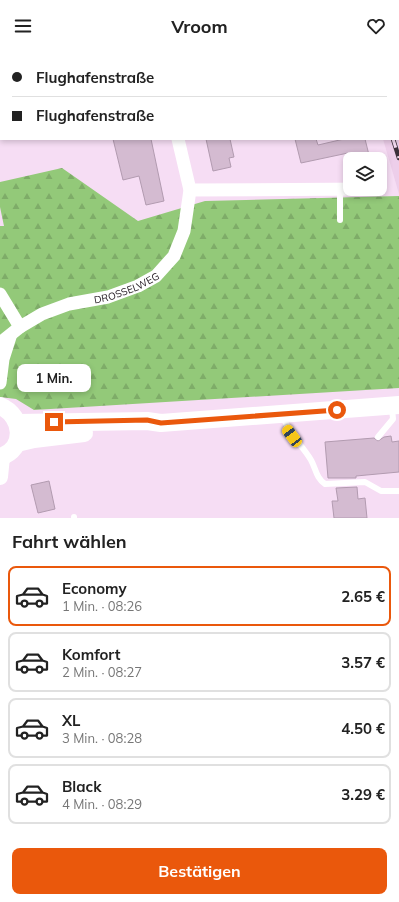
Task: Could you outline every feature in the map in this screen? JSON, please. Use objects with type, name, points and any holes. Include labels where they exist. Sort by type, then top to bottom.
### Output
[{"type":"main road","points":[[18,422],[147,420],[161,423],[283,415],[396,405]]},
{"type":"main road","points":[[0,406],[11,413],[18,422],[19,430],[17,443],[13,449],[1,457]]},
{"type":"main road","points":[[17,443],[34,438],[66,434],[148,428],[161,423]]},
{"type":"street","name":"DROSSELWEG","points":[[0,383],[5,340],[20,327],[42,314],[69,304],[108,297],[138,286],[156,276],[174,256],[184,231],[190,190],[178,140]]},
{"type":"street","points":[[190,190],[343,190]]},
{"type":"street","points":[[0,294],[20,327]]},
{"type":"street","points":[[0,477],[1,457]]},
{"type":"lane","points":[[340,190],[340,220]]},
{"type":"lane","points":[[378,437],[393,419],[396,405]]},
{"type":"lane","points":[[283,415],[286,429],[311,460],[320,481],[325,484],[365,482],[381,491],[399,491]]},
{"type":"lane","points":[[365,482],[367,475]]},
{"type":"shaded area","points":[[383,140],[399,140],[399,194]]},
{"type":"green space","points":[[62,168],[138,221],[205,201],[399,196],[399,388],[34,410],[16,399],[0,397],[0,226],[4,226],[0,207],[0,182]]},
{"type":"building","points":[[113,140],[151,140],[164,201],[146,205],[139,176],[123,180]]},
{"type":"building","points":[[206,140],[230,140],[234,157],[229,158],[231,167],[213,171]]},
{"type":"building","points":[[295,140],[316,140],[318,145],[340,140],[365,140],[368,152],[343,152],[343,154],[301,163]]},
{"type":"building","points":[[391,436],[392,442],[399,441],[399,472],[356,476],[356,478],[328,478],[325,442],[374,438],[378,441],[384,437]]},
{"type":"building","points":[[49,481],[55,509],[38,513],[31,485]]},
{"type":"building","points":[[357,487],[358,499],[365,498],[367,518],[334,518],[332,501],[338,501],[336,488]]},
{"type":"railway","points":[[393,140],[399,158]]},
{"type":"route","points":[[54,422],[147,420],[161,423],[273,416],[337,410]]}]
